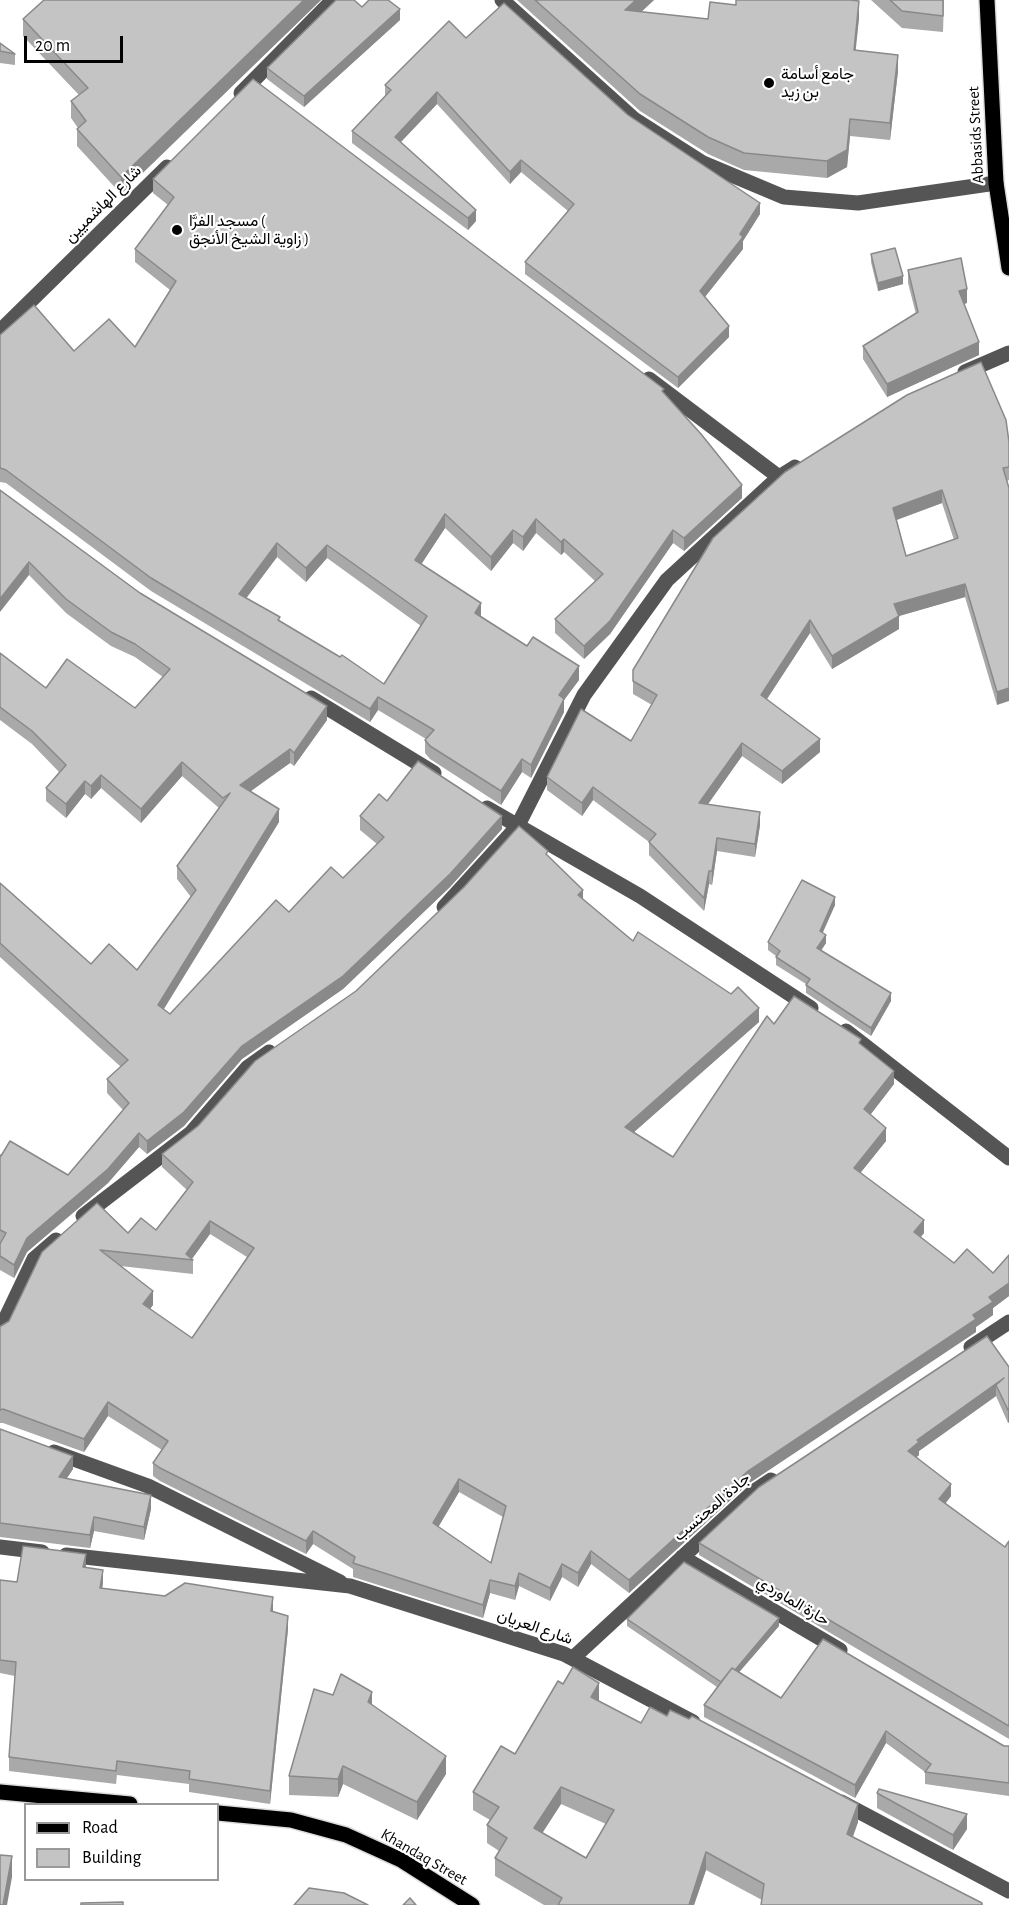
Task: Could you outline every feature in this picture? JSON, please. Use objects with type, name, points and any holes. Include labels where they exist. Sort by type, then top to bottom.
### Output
[{"type":"main road","name":"Abbasids Street","points":[[987,0],[996,183],[1009,268]]},
{"type":"main road","points":[[0,1792],[119,1803]]},
{"type":"main road","name":"Khandaq Street","points":[[219,1813],[291,1820],[346,1835],[401,1860],[472,1905]]},
{"type":"street","points":[[228,106],[258,84],[333,0]]},
{"type":"street","points":[[502,0],[634,119],[704,163],[784,197],[858,203],[996,183]]},
{"type":"street","name":"شارع الهاشميين","points":[[0,331],[178,156]]},
{"type":"street","points":[[955,376],[1009,353]]},
{"type":"street","points":[[635,369],[778,477]]},
{"type":"street","points":[[432,918],[517,827],[584,695],[667,580],[778,477],[807,459]]},
{"type":"street","points":[[296,689],[443,779]]},
{"type":"street","points":[[471,797],[517,827],[640,896],[867,1045],[1009,1158]]},
{"type":"street","points":[[0,1330],[34,1259],[70,1226],[191,1133],[248,1067],[285,1041]]},
{"type":"street","points":[[960,1355],[1009,1322]]},
{"type":"street","points":[[42,1448],[148,1486],[350,1586]]},
{"type":"street","name":"جادة المحتسب","points":[[573,1658],[753,1492],[783,1472]]},
{"type":"street","name":"شارع العريان","points":[[0,1547],[214,1573],[350,1586],[573,1658],[708,1730]]},
{"type":"street","name":"حارة الماوردي","points":[[682,1557],[856,1660]]},
{"type":"street","points":[[832,1797],[1009,1891]]},
{"type":"building","points":[[44,0],[304,0],[121,177],[77,129],[86,121],[71,101],[88,88],[23,19]]},
{"type":"building","points":[[336,0],[354,0],[362,7],[369,0],[388,0],[400,9],[304,96],[267,68]]},
{"type":"building","name":"جامع أسامة بن زيد","points":[[535,0],[636,0],[625,10],[708,19],[710,2],[736,5],[736,0],[859,1],[854,50],[898,55],[890,123],[850,119],[847,150],[827,161],[744,153],[708,137],[640,94]]},
{"type":"building","points":[[890,0],[943,0],[943,16],[902,11]]},
{"type":"building","points":[[504,3],[628,115],[760,203],[740,234],[743,237],[700,291],[729,326],[678,377],[525,262],[574,204],[521,160],[510,172],[437,92],[395,137],[476,210],[468,218],[352,131],[391,90],[385,85],[449,21],[466,38]]},
{"type":"building","points":[[0,43],[15,54],[0,51]]},
{"type":"building","points":[[253,79],[664,389],[662,391],[701,434],[742,485],[684,538],[673,530],[610,621],[584,646],[555,619],[603,574],[564,539],[561,542],[536,519],[523,537],[513,530],[491,557],[445,514],[415,560],[481,603],[475,613],[527,646],[533,637],[579,666],[559,695],[564,699],[531,765],[522,759],[501,791],[430,746],[425,740],[434,730],[378,697],[370,709],[151,578],[6,470],[0,468],[0,335],[34,305],[74,351],[109,319],[135,347],[176,281],[135,249],[174,197],[153,179]],"holes":[[[277,543],[306,568],[327,545],[427,616],[384,684],[342,655],[340,657],[278,620],[280,617],[239,594]]]},
{"type":"building","points":[[895,248],[903,276],[878,283],[871,254]]},
{"type":"building","points":[[961,258],[967,289],[959,291],[979,342],[887,384],[863,346],[918,312],[908,270]]},
{"type":"building","points":[[981,362],[1006,420],[1009,467],[1003,468],[1009,488],[1009,688],[997,692],[965,584],[894,604],[899,616],[832,656],[810,620],[761,695],[820,739],[782,771],[742,743],[699,803],[760,812],[755,844],[717,838],[712,871],[709,871],[704,898],[649,842],[656,834],[593,787],[582,803],[547,777],[581,709],[631,741],[657,695],[633,681],[633,670],[713,538],[785,472],[907,395]],"holes":[[[942,490],[958,538],[906,556],[893,508]]]},
{"type":"building","points":[[0,490],[140,593],[327,706],[294,753],[290,749],[240,785],[279,809],[158,1005],[170,1014],[276,900],[289,912],[331,867],[343,878],[384,837],[360,816],[379,794],[387,801],[418,761],[502,816],[450,874],[343,976],[242,1046],[184,1112],[147,1141],[139,1133],[108,1169],[27,1238],[14,1265],[0,1256],[0,1244],[6,1233],[0,1230],[0,1155],[10,1141],[68,1175],[129,1103],[107,1079],[128,1060],[0,943],[0,883],[91,964],[109,944],[137,970],[196,890],[177,866],[230,793],[223,798],[182,762],[141,809],[101,775],[91,786],[85,781],[66,804],[46,788],[66,765],[32,731],[0,707],[0,653],[46,688],[67,659],[135,708],[170,669],[135,644],[111,632],[66,599],[29,562],[0,599]]},
{"type":"building","points":[[519,826],[548,851],[546,854],[583,890],[578,895],[633,941],[638,932],[731,994],[738,987],[759,1008],[625,1127],[673,1157],[767,1016],[774,1024],[794,996],[861,1039],[859,1043],[894,1071],[864,1109],[886,1128],[854,1168],[924,1220],[914,1232],[954,1263],[967,1249],[993,1273],[1009,1255],[1009,1283],[989,1297],[993,1302],[973,1315],[976,1319],[748,1471],[629,1580],[591,1551],[578,1573],[562,1564],[550,1588],[519,1573],[515,1586],[490,1580],[483,1605],[353,1563],[355,1557],[313,1531],[306,1541],[160,1468],[153,1463],[168,1441],[108,1402],[84,1439],[3,1409],[0,1410],[0,1326],[9,1321],[42,1252],[97,1203],[128,1233],[141,1218],[156,1230],[193,1182],[162,1154],[198,1126],[255,1061],[356,991],[464,887]],"holes":[[[210,1221],[254,1248],[192,1338],[143,1304],[153,1291],[100,1250],[193,1260],[186,1254]],[[459,1479],[506,1506],[491,1563],[433,1523]]]},
{"type":"building","points":[[802,880],[835,897],[820,931],[826,935],[817,948],[891,993],[871,1028],[806,985],[810,979],[776,957],[780,951],[768,942]]},
{"type":"building","points":[[987,1336],[1009,1367],[1009,1409],[996,1385],[1004,1378],[917,1440],[919,1442],[908,1451],[951,1484],[939,1499],[1005,1547],[1009,1541],[1009,1726],[699,1543],[759,1487]]},
{"type":"building","points":[[0,1429],[73,1456],[59,1477],[151,1495],[144,1527],[94,1517],[90,1535],[0,1523]]},
{"type":"building","points":[[23,1546],[86,1554],[83,1567],[103,1570],[100,1588],[165,1596],[185,1583],[273,1597],[271,1611],[288,1616],[270,1791],[189,1779],[190,1771],[117,1761],[116,1771],[9,1757],[16,1662],[0,1660],[0,1580],[17,1582]]},
{"type":"building","points":[[684,1562],[779,1618],[735,1670],[732,1668],[721,1682],[627,1619]]},
{"type":"building","points":[[823,1639],[1004,1746],[1009,1746],[1009,1783],[925,1772],[931,1764],[886,1731],[855,1785],[704,1705],[732,1668],[781,1698]]},
{"type":"building","points":[[573,1667],[599,1683],[591,1697],[641,1723],[650,1707],[667,1716],[670,1710],[689,1719],[692,1716],[858,1804],[847,1834],[982,1905],[761,1905],[764,1884],[706,1852],[689,1905],[558,1905],[562,1898],[495,1858],[507,1838],[487,1825],[499,1807],[473,1792],[501,1746],[515,1754],[558,1681],[563,1684]],"holes":[[[561,1787],[614,1810],[586,1858],[534,1828]]]},
{"type":"building","points":[[341,1674],[372,1692],[368,1702],[446,1756],[417,1802],[343,1766],[338,1779],[289,1776],[314,1689],[333,1695]]},
{"type":"building","points":[[879,1789],[967,1814],[953,1835],[877,1793]]},
{"type":"building","points":[[0,1855],[12,1856],[3,1905],[0,1905]]},
{"type":"building","points":[[309,1888],[344,1893],[368,1905],[294,1905]]},
{"type":"building","points":[[410,1898],[416,1905],[403,1905]]},
{"type":"building","points":[[123,1902],[123,1905],[81,1905],[81,1903]]},
{"type":"place","name":"جامع أسامة بن زيد","points":[[769,83]]},
{"type":"place","name":"مسجد الفرَّا ( زاوية الشيخ الأنجق )","points":[[177,230]]}]
